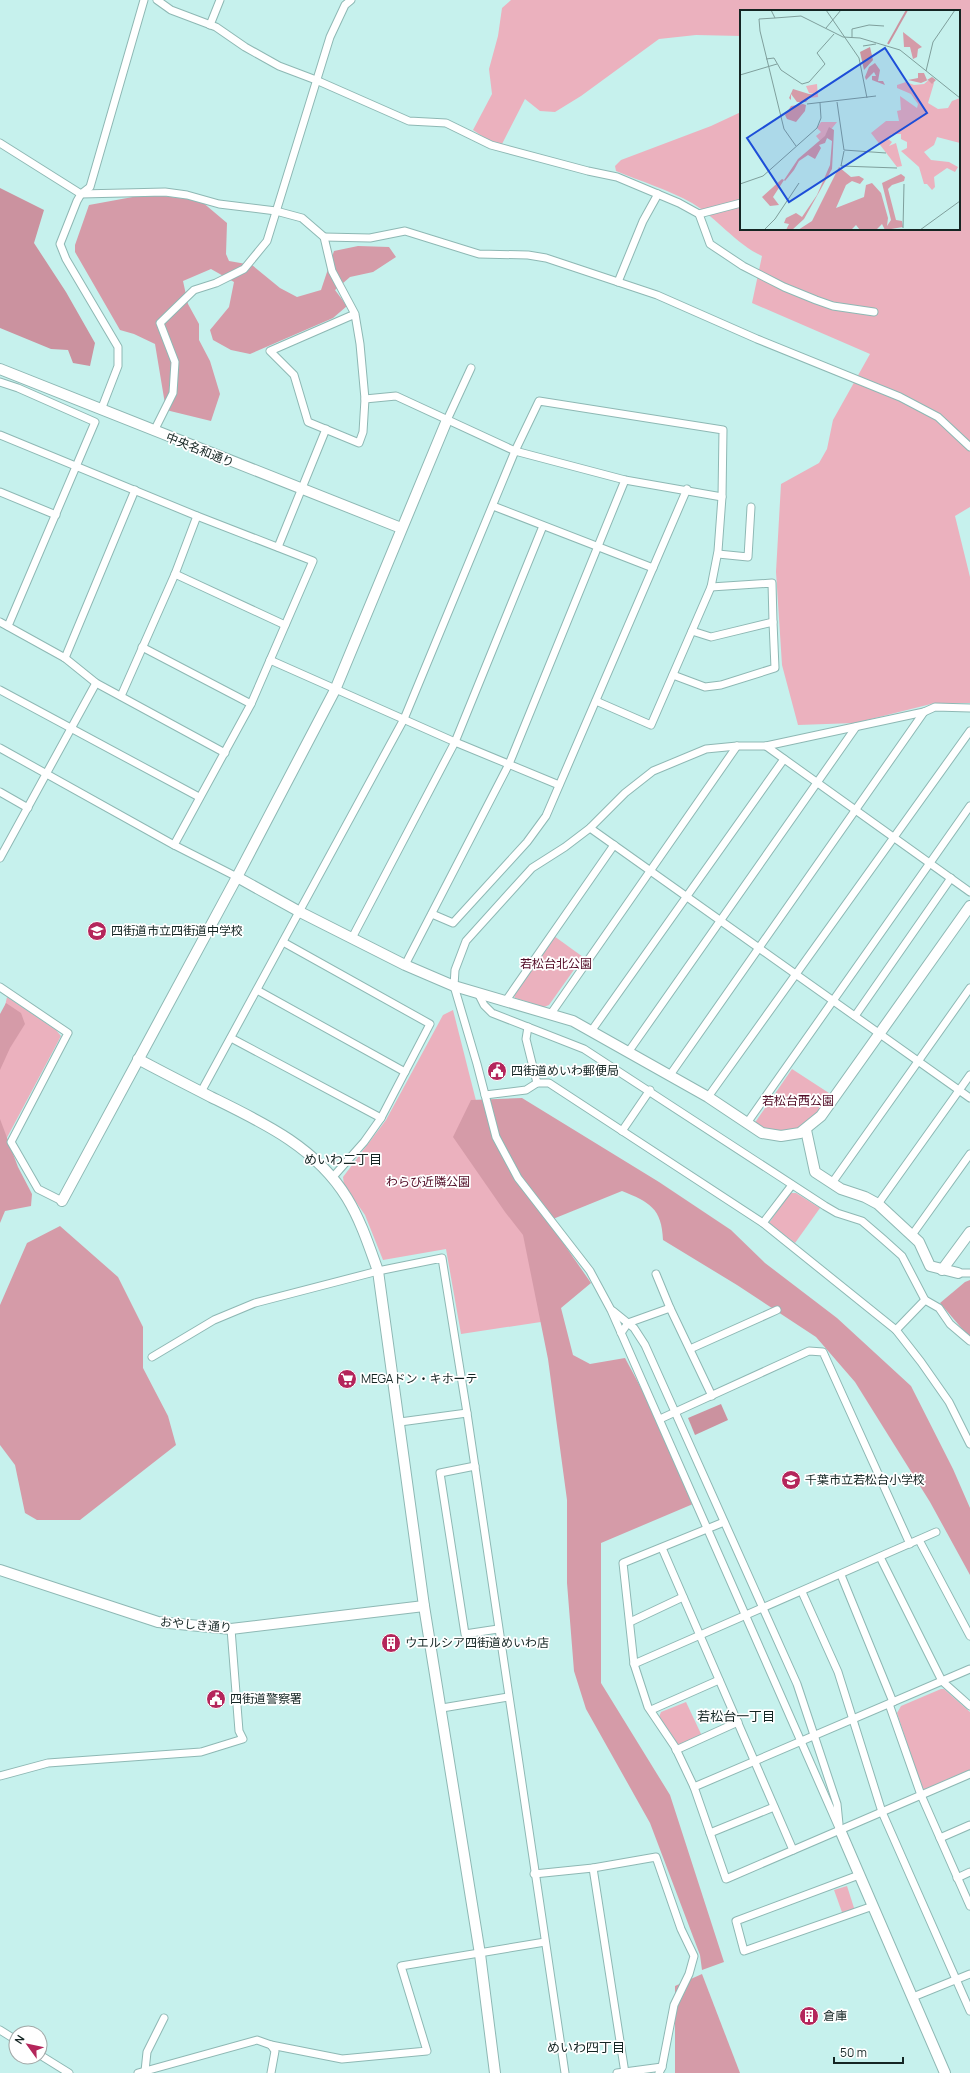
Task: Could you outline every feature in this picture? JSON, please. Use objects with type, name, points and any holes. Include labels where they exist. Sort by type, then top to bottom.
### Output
[{"type":"street","points":[[101,410],[118,366],[118,348],[66,259],[60,244],[62,236],[81,194],[90,187],[144,0]]},
{"type":"street","points":[[157,0],[172,10],[210,25],[279,66],[316,80],[408,121],[446,123],[491,145],[588,171],[617,177],[658,194],[699,214],[740,202]]},
{"type":"street","points":[[210,25],[220,0]]},
{"type":"street","points":[[154,432],[173,393],[174,385],[175,362],[160,323],[194,290],[216,283],[244,269],[267,241],[330,37],[345,5],[351,0]]},
{"type":"street","points":[[0,143],[81,194],[165,192],[188,195],[219,204],[276,211],[302,218],[324,237],[332,271],[354,314],[360,344],[365,399],[363,432],[359,443],[308,422],[294,375],[270,351],[354,314]]},
{"type":"street","points":[[618,282],[643,221],[658,194]]},
{"type":"street","points":[[699,214],[710,244],[743,266],[784,288],[833,306],[874,312]]},
{"type":"street","points":[[324,237],[370,238],[404,231],[479,254],[528,255],[546,258],[657,295],[757,339],[900,396],[938,418],[970,447]]},
{"type":"street","points":[[0,988],[68,1033],[11,1142],[38,1189],[62,1201],[237,877],[335,690],[401,528],[470,368]]},
{"type":"street","name":"中央名和通り","points":[[0,369],[154,432],[401,528]]},
{"type":"street","points":[[0,382],[18,388],[95,422],[8,626]]},
{"type":"street","points":[[365,399],[396,396],[515,451],[625,480],[687,489],[722,497]]},
{"type":"street","points":[[201,1092],[404,719],[515,451],[539,401],[723,430],[722,497],[718,554],[711,587],[651,725],[596,701]]},
{"type":"street","points":[[278,547],[326,429]]},
{"type":"street","points":[[0,435],[313,562],[250,704],[225,753],[199,797],[174,845]]},
{"type":"street","points":[[405,965],[509,764],[625,480]]},
{"type":"street","points":[[432,914],[453,923],[527,842],[546,816],[687,489]]},
{"type":"street","points":[[65,658],[135,490]]},
{"type":"street","points":[[0,492],[56,515]]},
{"type":"street","points":[[493,506],[653,568]]},
{"type":"street","points":[[718,554],[748,557],[751,506]]},
{"type":"street","points":[[121,696],[175,574],[197,516]]},
{"type":"street","points":[[352,938],[455,742],[543,526]]},
{"type":"street","points":[[175,574],[285,625]]},
{"type":"street","points":[[672,675],[705,688],[721,685],[775,668],[772,582],[711,587]]},
{"type":"street","points":[[0,622],[65,658],[96,683],[225,753]]},
{"type":"street","points":[[692,631],[711,637],[773,622]]},
{"type":"street","points":[[142,647],[250,704]]},
{"type":"street","points":[[270,660],[455,742],[560,785]]},
{"type":"street","points":[[1,855],[48,774],[96,683]]},
{"type":"street","points":[[0,690],[199,797]]},
{"type":"street","points":[[945,2073],[660,1418],[611,1310],[590,1271],[518,1178],[496,1137],[454,986],[455,970],[466,941],[532,868],[565,847],[590,828],[625,793],[652,771],[706,749],[737,746],[766,746],[924,712],[940,707],[970,708]]},
{"type":"street","points":[[670,1075],[924,712]]},
{"type":"street","points":[[629,1051],[856,727]]},
{"type":"street","points":[[708,1097],[970,731]]},
{"type":"street","points":[[550,1015],[737,746]]},
{"type":"street","points":[[766,746],[970,892]]},
{"type":"street","points":[[0,748],[174,845],[237,877],[300,912],[405,965],[454,986],[573,1021],[592,1030],[708,1097],[762,1133],[771,1135],[792,1135],[806,1130],[821,1116],[970,906]]},
{"type":"street","points":[[592,1030],[784,759]]},
{"type":"street","points":[[0,792],[28,808]]},
{"type":"street","points":[[747,1123],[970,806]]},
{"type":"street","points":[[590,828],[970,1098]]},
{"type":"street","points":[[505,1002],[614,845]]},
{"type":"street","points":[[855,1016],[951,878]]},
{"type":"street","points":[[283,942],[430,1024],[381,1118],[364,1142],[332,1178]]},
{"type":"street","points":[[832,1183],[970,988]]},
{"type":"street","points":[[257,990],[405,1072]]},
{"type":"street","points":[[478,993],[484,1005],[492,1013],[528,1028],[584,1048],[650,1090],[792,1185],[838,1213],[862,1221],[902,1256],[925,1300],[939,1308],[950,1324],[970,1341]]},
{"type":"street","points":[[528,1028],[526,1039],[537,1083]]},
{"type":"street","points":[[231,1038],[381,1118]]},
{"type":"street","points":[[138,1059],[269,1126],[300,1146],[332,1178],[347,1198],[362,1227],[378,1271],[400,1422],[424,1606],[442,1708],[480,1954],[495,2073]]},
{"type":"street","points":[[878,1204],[970,1075]]},
{"type":"street","points":[[485,1095],[526,1090],[537,1083],[549,1082],[763,1223],[896,1330],[921,1362],[948,1402],[970,1444]]},
{"type":"street","points":[[622,1131],[650,1090]]},
{"type":"street","points":[[806,1130],[815,1172],[841,1189],[865,1197],[878,1204],[919,1242],[930,1266],[958,1273],[970,1273]]},
{"type":"street","points":[[912,1235],[970,1154]]},
{"type":"street","points":[[763,1223],[792,1185]]},
{"type":"street","points":[[942,1270],[970,1232]]},
{"type":"street","points":[[152,1357],[214,1320],[255,1303],[378,1271],[442,1258],[475,1466],[534,1874],[565,2073]]},
{"type":"street","points":[[656,1274],[670,1308],[712,1396]]},
{"type":"street","points":[[896,1330],[925,1300]]},
{"type":"street","points":[[621,1333],[628,1323],[670,1308]]},
{"type":"street","points":[[611,1310],[634,1328],[645,1345],[762,1609],[797,1684],[837,1804],[840,1830]]},
{"type":"street","points":[[690,1349],[777,1310]]},
{"type":"street","points":[[660,1418],[675,1413],[809,1351],[823,1352],[910,1544]]},
{"type":"street","points":[[400,1422],[467,1413]]},
{"type":"street","points":[[475,1466],[440,1473],[465,1634],[498,1628]]},
{"type":"street","points":[[724,1522],[624,1563],[634,1664],[651,1710],[676,1750],[694,1787],[726,1879],[970,1774]]},
{"type":"street","points":[[634,1664],[841,1575],[936,1532]]},
{"type":"street","points":[[919,1540],[970,1636]]},
{"type":"street","points":[[662,1548],[793,1850]]},
{"type":"street","points":[[880,1557],[942,1681],[970,1706]]},
{"type":"street","name":"おやしき通り","points":[[0,1570],[158,1622],[231,1629],[424,1606]]},
{"type":"street","points":[[841,1575],[891,1703],[921,1795],[970,1906]]},
{"type":"street","points":[[802,1592],[838,1672],[882,1812],[970,2012]]},
{"type":"street","points":[[630,1622],[683,1597]]},
{"type":"street","points":[[0,1776],[48,1763],[201,1752],[243,1739],[239,1731],[231,1629]]},
{"type":"street","points":[[694,1787],[970,1669]]},
{"type":"street","points":[[651,1710],[719,1680]]},
{"type":"street","points":[[442,1708],[508,1697]]},
{"type":"street","points":[[676,1750],[738,1722]]},
{"type":"street","points":[[710,1833],[774,1806]]},
{"type":"street","points":[[940,1838],[970,1825]]},
{"type":"street","points":[[534,1874],[593,1868],[656,1857],[681,1929],[694,1956],[689,1974],[674,2005],[661,2070],[622,2073],[593,1868]]},
{"type":"street","points":[[957,1878],[970,1872]]},
{"type":"street","points":[[860,1875],[736,1921],[744,1951],[873,1906]]},
{"type":"street","points":[[164,2018],[147,2052],[142,2072],[257,2040],[272,2045],[342,2059],[427,2051],[401,1966],[545,1942]]},
{"type":"street","points":[[912,1997],[970,1974]]},
{"type":"street","points":[[271,2073],[276,2051],[272,2045]]},
{"type":"street","points":[[48,2060],[69,2073]]},
{"type":"green space","points":[[511,0],[970,0],[970,507],[955,516],[970,577],[970,703],[935,703],[855,723],[798,725],[782,665],[776,572],[781,484],[819,463],[827,449],[833,420],[870,354],[752,303],[762,256],[744,245],[692,203],[616,171],[615,166],[621,160],[711,126],[740,112],[740,230],[960,230],[960,10],[740,10],[740,36],[696,35],[659,39],[581,96],[555,112],[540,111],[525,99],[502,144],[491,142],[473,130],[492,94],[489,69],[498,36],[502,8]]},
{"type":"green space","name":"若松台北公園","points":[[554,936],[583,957],[549,1005],[544,1007],[515,998],[514,995]]},
{"type":"green space","points":[[7,997],[56,1030],[61,1036],[2,1147],[0,1144],[0,1021]]},
{"type":"green space","name":"わらび近隣公園","points":[[453,1010],[486,1140],[525,1218],[554,1320],[461,1334],[446,1249],[383,1260],[365,1215],[344,1185],[343,1177],[386,1120],[443,1015]]},
{"type":"green space","name":"若松台西公園","points":[[792,1069],[832,1095],[815,1116],[802,1127],[795,1131],[775,1134],[754,1124]]},
{"type":"green space","points":[[790,1193],[796,1193],[820,1208],[795,1243],[769,1223]]},
{"type":"green space","points":[[944,1689],[970,1712],[970,1773],[927,1791],[922,1788],[897,1713],[901,1706]]},
{"type":"green space","points":[[686,1702],[702,1736],[681,1746],[675,1744],[659,1717],[661,1712]]},
{"type":"green space","points":[[847,1886],[855,1911],[843,1915],[834,1890]]},
{"type":"shaded area","points":[[0,188],[44,210],[34,243],[66,292],[95,343],[90,366],[73,363],[68,350],[51,349],[0,328]]},
{"type":"shaded area","points":[[149,194],[201,201],[227,223],[226,254],[229,261],[252,265],[280,288],[297,297],[321,290],[334,251],[358,246],[389,247],[396,257],[373,272],[350,277],[335,290],[347,306],[333,318],[250,354],[231,350],[213,340],[210,330],[229,307],[234,282],[211,269],[183,281],[188,304],[199,324],[199,340],[210,361],[220,394],[211,421],[166,410],[155,344],[134,334],[120,330],[75,252],[75,245],[89,205]]},
{"type":"shaded area","points":[[6,1003],[21,1013],[25,1024],[10,1048],[0,1070],[0,1014]]},
{"type":"shaded area","points":[[522,1098],[659,1182],[731,1230],[765,1263],[837,1318],[911,1386],[953,1469],[970,1508],[970,1575],[930,1502],[855,1382],[816,1337],[737,1285],[663,1240],[660,1220],[657,1213],[647,1203],[622,1191],[548,1221],[591,1283],[561,1308],[573,1355],[590,1364],[625,1358],[656,1416],[693,1504],[601,1543],[601,1683],[670,1795],[724,1962],[702,1970],[700,1955],[650,1823],[586,1709],[574,1671],[567,1583],[567,1500],[548,1359],[523,1235],[505,1212],[453,1137],[471,1100]]},
{"type":"shaded area","points":[[0,1119],[18,1167],[32,1194],[31,1206],[5,1211],[0,1223]]},
{"type":"shaded area","points":[[60,1226],[118,1277],[143,1327],[143,1368],[168,1416],[176,1445],[80,1520],[37,1520],[25,1513],[15,1465],[0,1445],[0,1305],[27,1243]]},
{"type":"shaded area","points":[[970,1280],[970,1338],[940,1303],[965,1282]]},
{"type":"shaded area","points":[[721,1404],[728,1420],[695,1435],[688,1418]]},
{"type":"shaded area","points":[[702,1974],[740,2073],[675,2073],[675,1986]]},
{"type":"place","name":"四街道市立四街道中学校","points":[[97,931]]},
{"type":"place","name":"四街道めいわ郵便局","points":[[497,1071]]},
{"type":"place","name":"MEGAドン・キホーテ","points":[[347,1379]]},
{"type":"place","name":"千葉市立若松台小学校","points":[[791,1480]]},
{"type":"place","name":"ウエルシア四街道めいわ店","points":[[391,1643]]},
{"type":"place","name":"四街道警察署","points":[[216,1699]]},
{"type":"place","name":"倉庫","points":[[809,2016]]},
{"type":"district","name":"めいわ二丁目","points":[[343,1159]]},
{"type":"district","name":"若松台一丁目","points":[[736,1716]]},
{"type":"district","name":"めいわ四丁目","points":[[586,2047]]}]
